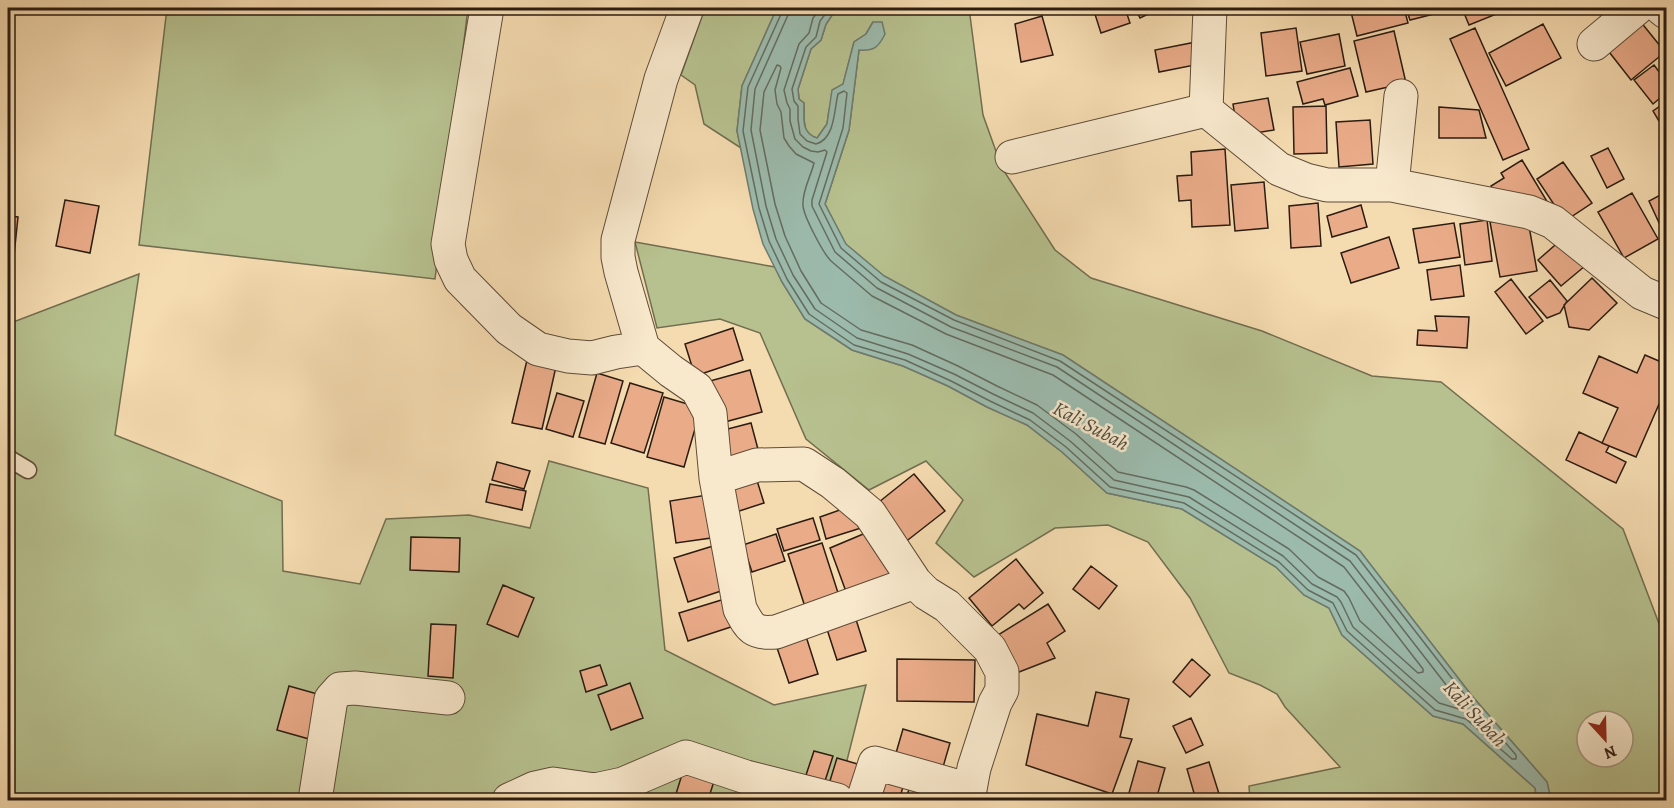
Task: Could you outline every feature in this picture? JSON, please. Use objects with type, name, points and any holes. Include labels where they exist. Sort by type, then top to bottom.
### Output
[{"type":"street","points":[[488,8],[448,244],[455,270],[460,279],[509,329],[538,349],[568,356],[592,358],[643,348]]},
{"type":"street","points":[[687,8],[661,79],[618,240],[618,257],[643,348],[698,389],[710,413],[716,478],[740,609],[754,630],[763,633],[776,632],[915,582]]},
{"type":"street","points":[[1206,110],[1210,8]]},
{"type":"street","points":[[1594,44],[1636,8]]},
{"type":"street","points":[[1661,8],[1666,12]]},
{"type":"street","points":[[1392,185],[1401,96]]},
{"type":"street","points":[[1012,157],[1206,110]]},
{"type":"street","points":[[1206,110],[1279,169],[1306,180],[1327,185],[1392,185],[1530,212],[1553,222],[1642,293],[1666,303]]},
{"type":"street","points":[[716,478],[757,465],[804,464],[833,483],[870,514],[915,582],[926,593],[947,606],[990,649],[1002,672],[1002,690],[995,703],[974,768],[969,795],[875,763],[863,801]]},
{"type":"street","points":[[315,801],[331,699],[340,689],[355,688],[448,698]]},
{"type":"street","points":[[509,801],[535,788],[553,784],[595,790],[623,784],[686,757],[746,777],[837,801]]},
{"type":"lane","points":[[8,458],[28,470]]},
{"type":"green space","points":[[167,8],[468,8],[435,279],[139,245]]},
{"type":"green space","points":[[705,8],[777,8],[742,86],[737,131],[741,148],[704,124],[695,85],[681,75]]},
{"type":"green space","points":[[837,8],[969,8],[983,115],[1002,168],[1055,250],[1091,278],[1262,331],[1372,376],[1441,382],[1623,529],[1666,642],[1666,800],[1551,800],[1547,782],[1472,696],[1360,551],[1063,355],[956,315],[884,276],[846,245],[825,204],[849,130],[859,50],[873,22],[866,34],[854,42],[843,85],[829,110],[827,124],[817,138],[806,132],[804,103],[799,99],[798,89],[811,49],[821,40],[826,24]]},
{"type":"green space","points":[[635,242],[775,267],[805,319],[852,350],[903,366],[1027,425],[1062,452],[1107,493],[1182,509],[1276,567],[1304,595],[1329,608],[1342,635],[1433,716],[1463,724],[1535,788],[1537,800],[1250,800],[1249,786],[1340,767],[1285,707],[1277,694],[1229,673],[1190,598],[1148,542],[1108,525],[1055,528],[974,577],[936,543],[963,500],[926,461],[869,490],[806,439],[760,333],[720,319],[657,328]]},
{"type":"green space","points":[[139,274],[115,435],[282,501],[283,571],[360,584],[386,519],[469,515],[530,528],[549,461],[648,488],[665,650],[774,705],[866,685],[837,800],[8,800],[8,324]]},
{"type":"water","name":"Kali Subah","points":[[777,8],[837,8],[826,24],[821,40],[811,49],[798,89],[799,99],[804,103],[806,129],[808,133],[817,138],[827,124],[832,90],[843,84],[854,42],[866,34],[873,22],[882,22],[885,34],[880,43],[872,49],[859,50],[849,130],[825,204],[846,244],[884,276],[956,315],[1063,355],[1360,551],[1472,696],[1547,782],[1551,800],[1537,800],[1535,788],[1463,724],[1433,716],[1342,635],[1329,608],[1304,595],[1276,567],[1182,509],[1107,493],[1062,452],[1027,425],[903,366],[852,350],[805,319],[782,282],[763,244],[753,209],[737,131],[742,86]]},
{"type":"building","points":[[1093,8],[1125,8],[1130,23],[1101,33]]},
{"type":"building","points":[[1135,8],[1161,8],[1140,18]]},
{"type":"building","points":[[1350,8],[1404,8],[1408,23],[1357,36]]},
{"type":"building","points":[[1406,8],[1445,8],[1446,11],[1410,20]]},
{"type":"building","points":[[1462,8],[1502,8],[1504,11],[1469,25]]},
{"type":"building","points":[[1042,16],[1053,55],[1021,62],[1015,24]]},
{"type":"building","points":[[1640,21],[1665,52],[1631,80],[1606,48]]},
{"type":"building","points":[[1543,24],[1561,58],[1506,86],[1489,53]]},
{"type":"building","points":[[1296,28],[1302,71],[1266,76],[1261,33]]},
{"type":"building","points":[[1475,28],[1529,149],[1503,160],[1450,39]]},
{"type":"building","points":[[1394,31],[1406,83],[1366,92],[1354,41]]},
{"type":"building","points":[[1339,34],[1345,66],[1307,74],[1300,42]]},
{"type":"building","points":[[1196,42],[1200,64],[1159,72],[1155,50]]},
{"type":"building","points":[[1654,65],[1666,81],[1666,93],[1653,104],[1634,80]]},
{"type":"building","points":[[1350,68],[1358,96],[1325,105],[1323,99],[1303,104],[1297,82]]},
{"type":"building","points":[[1268,98],[1274,130],[1238,136],[1233,104]]},
{"type":"building","points":[[1666,102],[1666,133],[1653,111]]},
{"type":"building","points":[[1326,106],[1327,153],[1294,154],[1293,107]]},
{"type":"building","points":[[1439,107],[1479,110],[1486,138],[1439,138]]},
{"type":"building","points":[[1370,120],[1373,164],[1339,167],[1336,122]]},
{"type":"building","points":[[1608,148],[1624,179],[1607,188],[1591,156]]},
{"type":"building","points":[[1225,149],[1230,225],[1192,227],[1191,200],[1179,201],[1177,176],[1192,175],[1191,152]]},
{"type":"building","points":[[1522,160],[1548,203],[1503,205],[1491,186],[1504,178],[1501,173]]},
{"type":"building","points":[[1563,162],[1592,203],[1565,221],[1537,179]]},
{"type":"building","points":[[1264,182],[1268,228],[1235,231],[1231,185]]},
{"type":"building","points":[[1666,192],[1666,238],[1649,201]]},
{"type":"building","points":[[1632,193],[1658,239],[1624,258],[1598,212]]},
{"type":"building","points":[[65,200],[99,206],[90,253],[56,246]]},
{"type":"building","points":[[1318,203],[1321,246],[1291,248],[1289,206]]},
{"type":"building","points":[[1361,205],[1367,227],[1332,237],[1327,216]]},
{"type":"building","points":[[1527,215],[1537,271],[1500,277],[1490,222]]},
{"type":"building","points":[[8,216],[18,217],[12,275],[8,275]]},
{"type":"building","points":[[1487,220],[1492,261],[1465,265],[1460,224]]},
{"type":"building","points":[[1454,223],[1460,257],[1419,263],[1413,229]]},
{"type":"building","points":[[1389,237],[1399,268],[1351,283],[1341,253]]},
{"type":"building","points":[[1562,239],[1585,266],[1561,286],[1538,260]]},
{"type":"building","points":[[1460,265],[1464,296],[1431,300],[1427,270]]},
{"type":"building","points":[[1592,278],[1617,303],[1589,330],[1569,327],[1564,305]]},
{"type":"building","points":[[1511,279],[1543,321],[1526,334],[1495,292]]},
{"type":"building","points":[[1550,280],[1567,301],[1560,313],[1547,318],[1529,297]]},
{"type":"building","points":[[1435,316],[1469,317],[1467,348],[1417,345],[1418,330],[1437,331]]},
{"type":"building","points":[[733,328],[743,360],[695,376],[685,344]]},
{"type":"building","points":[[1645,355],[1666,364],[1666,388],[1636,457],[1602,443],[1618,408],[1583,393],[1599,356],[1637,373]]},
{"type":"building","points":[[528,356],[557,362],[542,429],[512,423]]},
{"type":"building","points":[[750,370],[762,412],[721,423],[710,381]]},
{"type":"building","points":[[597,373],[623,381],[605,444],[579,437]]},
{"type":"building","points":[[630,383],[663,393],[644,453],[611,443]]},
{"type":"building","points":[[557,393],[584,401],[573,437],[546,429]]},
{"type":"building","points":[[664,397],[701,408],[684,467],[647,457]]},
{"type":"building","points":[[751,423],[759,453],[728,461],[720,431]]},
{"type":"building","points":[[1579,432],[1609,446],[1606,452],[1626,462],[1616,483],[1566,460]]},
{"type":"building","points":[[497,462],[530,471],[524,489],[492,480]]},
{"type":"building","points":[[755,474],[764,503],[730,514],[721,485]]},
{"type":"building","points":[[914,474],[945,511],[904,543],[874,506]]},
{"type":"building","points":[[490,484],[526,491],[522,510],[486,502]]},
{"type":"building","points":[[713,494],[718,537],[676,543],[670,501]]},
{"type":"building","points":[[1664,504],[1666,504],[1666,534],[1664,534]]},
{"type":"building","points":[[854,505],[861,528],[826,539],[820,517]]},
{"type":"building","points":[[813,518],[820,540],[784,551],[777,529]]},
{"type":"building","points":[[868,532],[896,581],[848,597],[830,548]]},
{"type":"building","points":[[776,534],[785,561],[752,572],[743,545]]},
{"type":"building","points":[[411,537],[460,538],[459,572],[410,570]]},
{"type":"building","points":[[822,543],[840,599],[806,610],[788,554]]},
{"type":"building","points":[[713,546],[727,589],[688,602],[674,558]]},
{"type":"building","points":[[1016,559],[1043,593],[1024,609],[1019,604],[992,626],[969,598]]},
{"type":"building","points":[[1091,566],[1117,586],[1099,609],[1073,589]]},
{"type":"building","points":[[503,585],[534,598],[518,637],[487,624]]},
{"type":"building","points":[[728,598],[737,625],[688,641],[679,613]]},
{"type":"building","points":[[1048,604],[1065,631],[1047,643],[1055,658],[1019,672],[998,635]]},
{"type":"building","points":[[853,610],[866,651],[837,660],[824,620]]},
{"type":"building","points":[[431,624],[456,625],[453,678],[428,676]]},
{"type":"building","points":[[804,630],[818,674],[789,683],[774,639]]},
{"type":"building","points":[[897,659],[975,660],[974,702],[897,701]]},
{"type":"building","points":[[1192,659],[1210,675],[1190,697],[1173,682]]},
{"type":"building","points":[[600,665],[607,685],[586,692],[580,671]]},
{"type":"building","points":[[630,683],[643,718],[611,730],[598,695]]},
{"type":"building","points":[[289,686],[321,695],[309,739],[277,730]]},
{"type":"building","points":[[1096,692],[1129,699],[1120,737],[1132,739],[1112,794],[1026,765],[1037,714],[1088,726]]},
{"type":"building","points":[[1191,718],[1203,745],[1186,753],[1173,726]]},
{"type":"building","points":[[903,729],[950,743],[943,767],[896,753]]},
{"type":"building","points":[[814,751],[833,756],[825,781],[806,775]]},
{"type":"building","points":[[837,758],[861,765],[852,791],[829,784]]},
{"type":"building","points":[[1138,761],[1165,768],[1156,800],[1127,800]]},
{"type":"building","points":[[1209,762],[1220,797],[1196,800],[1187,769]]},
{"type":"building","points":[[685,765],[716,775],[708,800],[685,800],[675,797]]},
{"type":"building","points":[[873,778],[903,787],[899,800],[866,800]]},
{"type":"building","points":[[910,787],[949,800],[905,800]]}]
